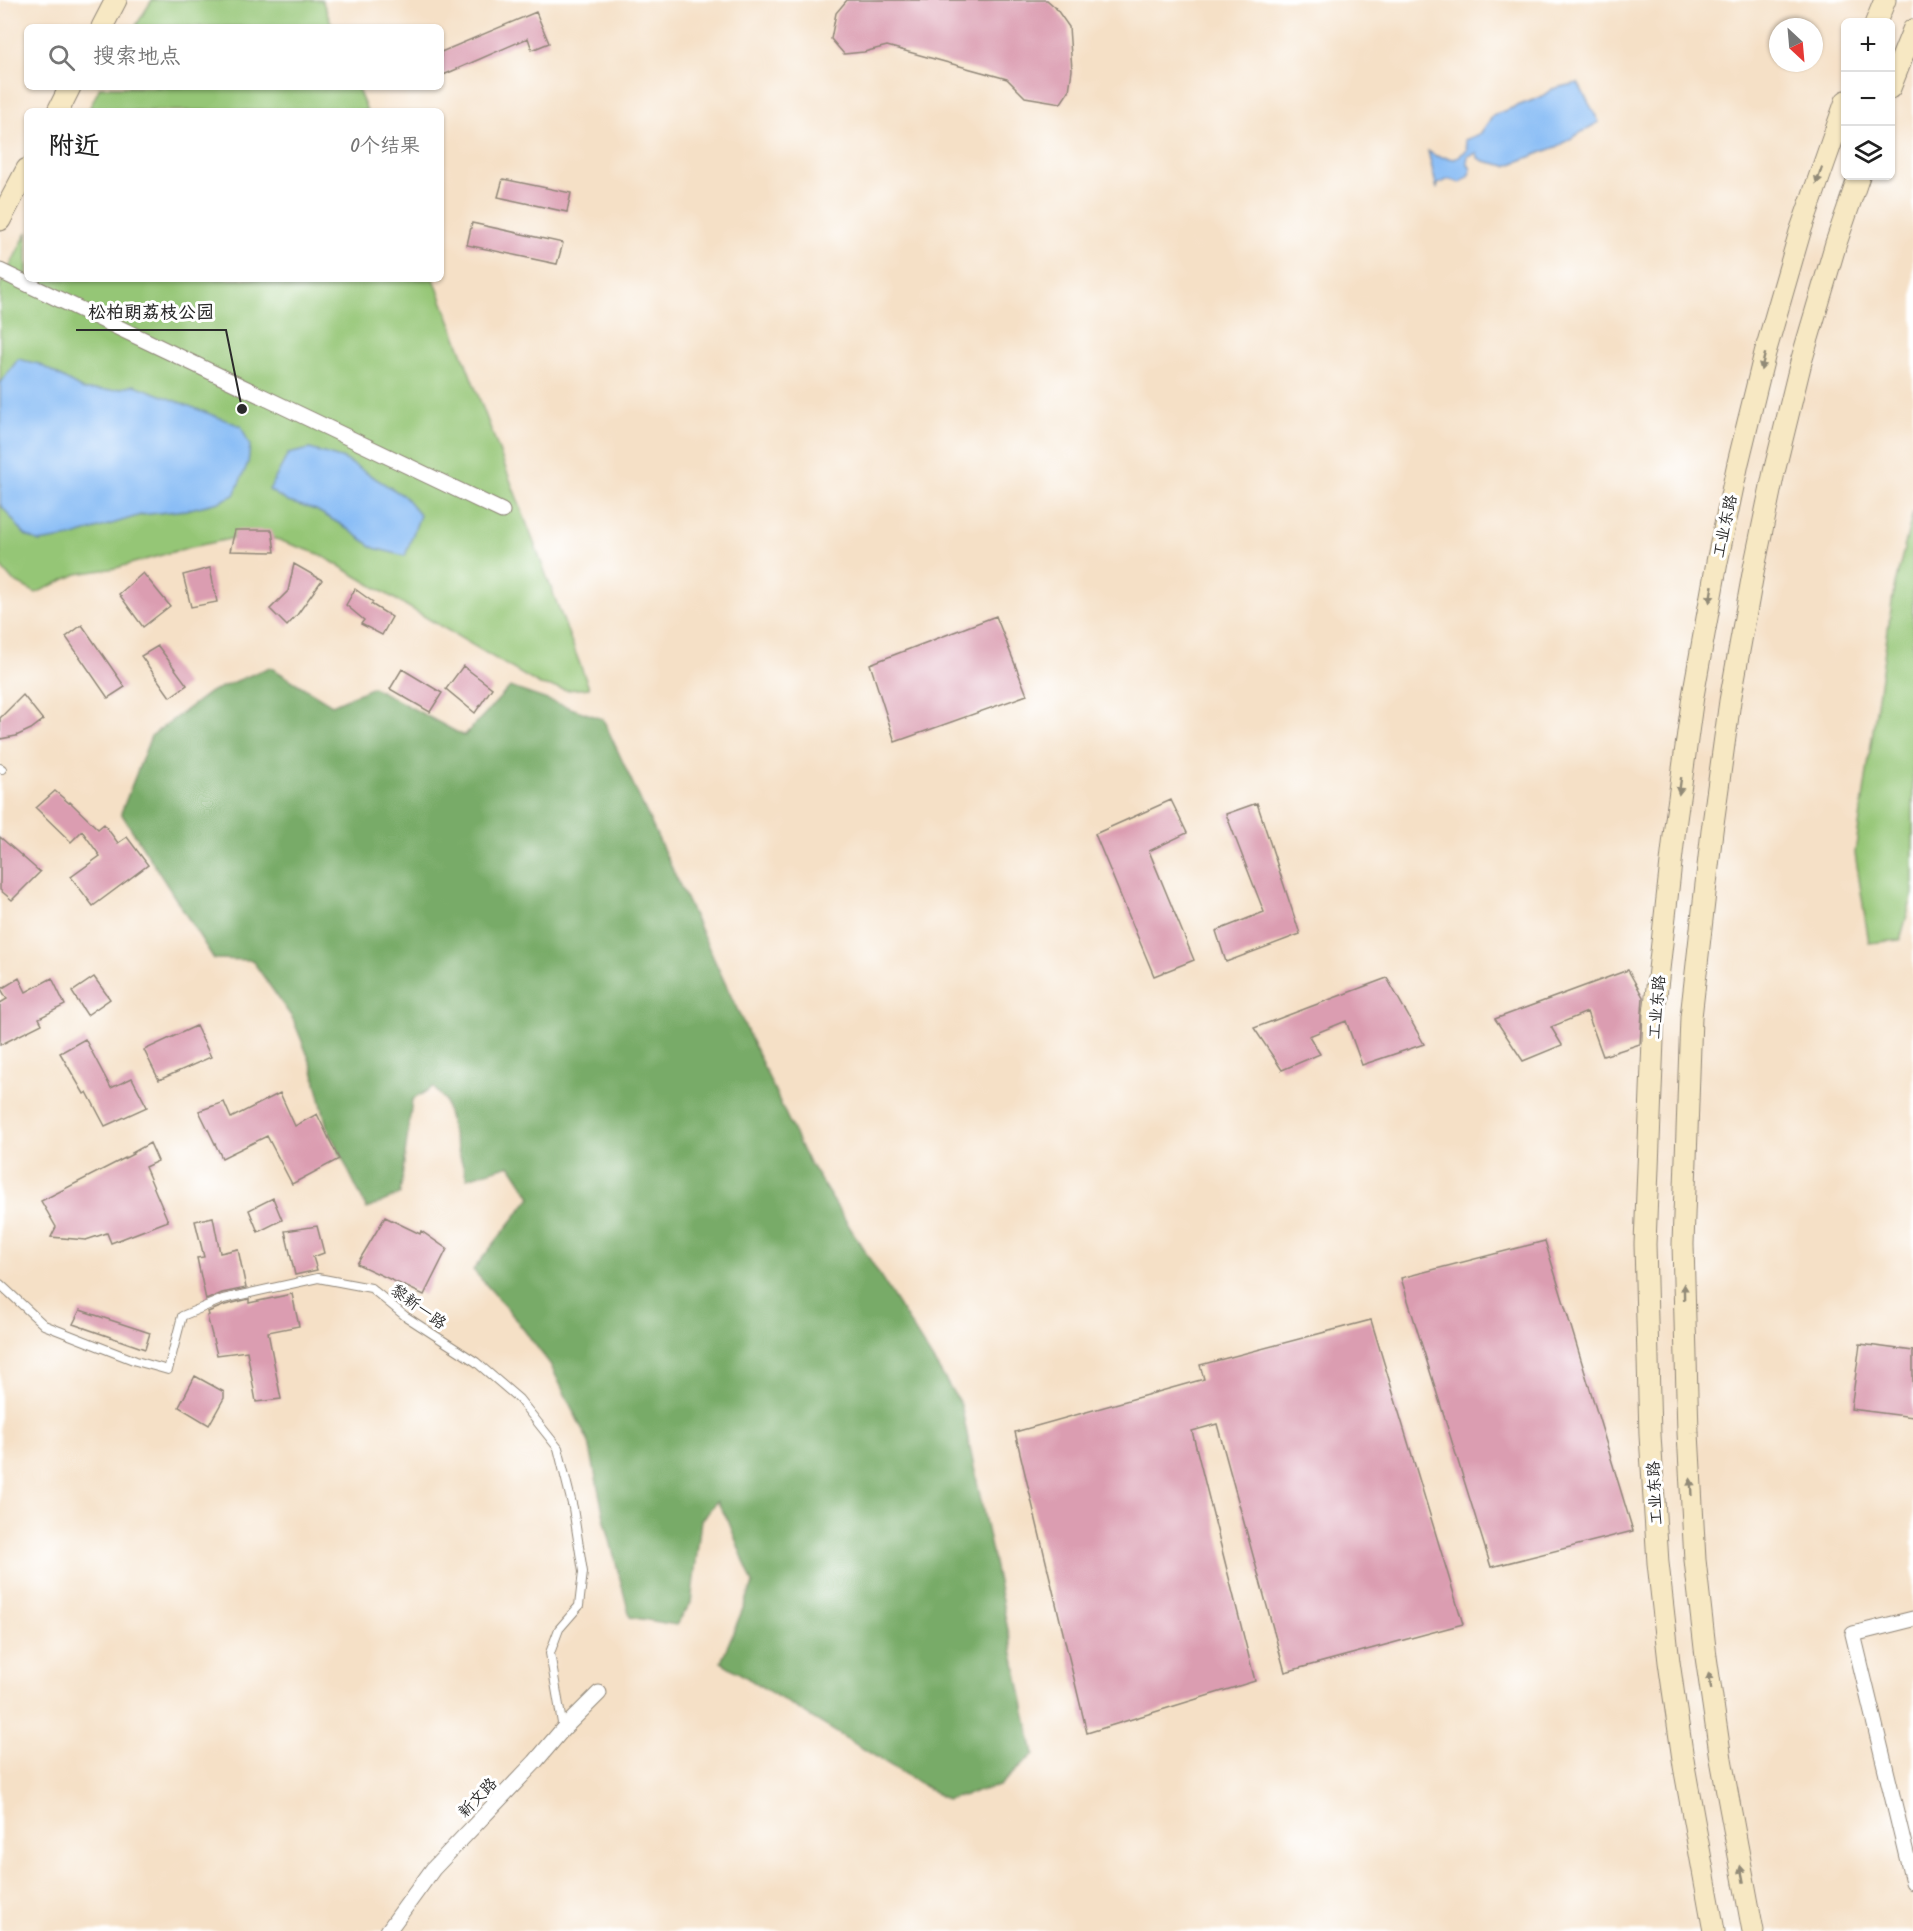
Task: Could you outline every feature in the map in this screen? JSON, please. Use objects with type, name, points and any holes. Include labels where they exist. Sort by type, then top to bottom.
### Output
[{"type":"main road","points":[[104,24],[116,0]]},
{"type":"main road","points":[[1877,18],[1885,0]]},
{"type":"main road","points":[[1895,75],[1913,30]]},
{"type":"main road","points":[[60,108],[68,90]]},
{"type":"main road","name":"工业东路","points":[[1714,1931],[1684,1766],[1658,1563],[1650,1435],[1645,1244],[1654,1014],[1688,729],[1719,551],[1765,353],[1800,232],[1841,113]]},
{"type":"main road","points":[[0,220],[24,175]]},
{"type":"main road","points":[[1753,1931],[1721,1759],[1695,1560],[1688,1433],[1683,1244],[1691,1017],[1725,737],[1754,568],[1774,472],[1801,362],[1836,243],[1858,180]]},
{"type":"street","points":[[0,271],[502,511]]},
{"type":"street","points":[[1913,1619],[1853,1634],[1913,1882]]},
{"type":"street","name":"新文路","points":[[388,1931],[433,1869],[535,1762],[562,1729],[599,1693]]},
{"type":"lane","name":"黎新一路","points":[[0,1284],[44,1325],[136,1361],[168,1370],[182,1316],[223,1299],[318,1278],[371,1288],[405,1316],[476,1362],[519,1399],[558,1448],[573,1508],[583,1572],[579,1606],[560,1629],[549,1653],[562,1729]]},
{"type":"green space","points":[[152,0],[322,0],[332,24],[137,24]]},
{"type":"green space","points":[[98,90],[358,90],[366,108],[90,108]]},
{"type":"green space","points":[[24,238],[24,282],[435,282],[589,688],[567,690],[540,685],[319,554],[258,533],[187,548],[116,568],[77,574],[36,593],[13,581],[0,566],[0,286]]},
{"type":"green space","points":[[1913,512],[1913,894],[1900,940],[1869,943],[1855,853],[1894,589]]},
{"type":"green space","points":[[270,667],[332,705],[373,687],[464,736],[510,687],[603,719],[804,1154],[961,1405],[1034,1754],[999,1786],[947,1800],[721,1662],[753,1584],[728,1520],[717,1501],[701,1520],[691,1603],[676,1625],[630,1617],[604,1517],[589,1443],[550,1364],[507,1308],[473,1270],[531,1197],[510,1165],[467,1178],[445,1100],[433,1087],[412,1100],[400,1194],[367,1209],[327,1127],[312,1066],[293,1019],[252,960],[214,959],[121,813],[151,736],[210,692]]},
{"type":"water","points":[[1578,83],[1599,122],[1562,145],[1506,166],[1484,161],[1478,158],[1477,153],[1468,156],[1467,163],[1471,169],[1469,176],[1460,183],[1449,179],[1438,184],[1437,189],[1428,151],[1436,156],[1455,159],[1467,150],[1465,140],[1480,134],[1496,114],[1541,97],[1552,89]]},
{"type":"water","points":[[18,359],[39,364],[84,390],[113,390],[135,385],[241,426],[250,446],[248,463],[234,495],[219,502],[186,510],[141,515],[70,537],[39,542],[25,535],[0,504],[0,384]]},
{"type":"water","points":[[310,449],[344,459],[404,496],[420,515],[405,556],[374,548],[316,510],[288,502],[269,490],[288,454]]},
{"type":"building","points":[[847,0],[1047,0],[1069,27],[1072,70],[1069,91],[1061,103],[1025,97],[1007,79],[887,46],[844,54],[831,39],[836,13]]},
{"type":"building","points":[[536,12],[549,43],[532,50],[528,38],[444,75],[444,51]]},
{"type":"building","points":[[503,179],[571,193],[567,212],[498,197]]},
{"type":"building","points":[[472,223],[563,243],[557,264],[467,245]]},
{"type":"building","points":[[235,530],[272,530],[275,552],[230,551]]},
{"type":"building","points":[[294,564],[322,580],[287,626],[270,609],[288,591]]},
{"type":"building","points":[[210,568],[217,602],[191,607],[183,575]]},
{"type":"building","points":[[143,573],[170,606],[143,627],[119,594]]},
{"type":"building","points":[[355,589],[373,602],[371,604],[392,617],[382,635],[361,624],[364,620],[346,605]]},
{"type":"building","points":[[996,616],[1027,695],[895,742],[870,664]]},
{"type":"building","points":[[82,625],[125,687],[108,698],[66,637]]},
{"type":"building","points":[[158,646],[187,685],[170,697],[141,656]]},
{"type":"building","points":[[463,666],[492,688],[475,713],[446,689]]},
{"type":"building","points":[[402,669],[442,693],[430,712],[390,689]]},
{"type":"building","points":[[23,695],[43,720],[16,736],[0,739],[0,718]]},
{"type":"building","points":[[55,791],[98,829],[104,824],[118,843],[127,837],[148,865],[93,906],[71,877],[100,856],[82,831],[71,842],[36,808]]},
{"type":"building","points":[[1171,800],[1187,833],[1149,851],[1194,960],[1154,976],[1095,834]]},
{"type":"building","points":[[1257,803],[1300,934],[1226,962],[1216,931],[1264,912],[1226,814]]},
{"type":"building","points":[[0,837],[40,872],[12,900],[0,890]]},
{"type":"building","points":[[1628,970],[1643,997],[1640,1044],[1603,1056],[1587,1012],[1551,1027],[1562,1045],[1523,1061],[1495,1019]]},
{"type":"building","points":[[94,977],[110,999],[87,1015],[72,992]]},
{"type":"building","points":[[19,978],[26,992],[52,978],[65,1005],[39,1018],[42,1024],[0,1045],[0,1003],[7,999],[1,989]]},
{"type":"building","points":[[1387,978],[1424,1044],[1362,1065],[1346,1021],[1309,1036],[1320,1054],[1282,1070],[1254,1028]]},
{"type":"building","points":[[196,1026],[211,1057],[159,1080],[144,1050]]},
{"type":"building","points":[[85,1039],[111,1088],[132,1078],[147,1107],[105,1126],[87,1092],[84,1094],[60,1053]]},
{"type":"building","points":[[280,1093],[295,1126],[317,1114],[339,1159],[292,1184],[267,1136],[222,1158],[199,1111],[224,1102],[231,1118]]},
{"type":"building","points":[[150,1143],[158,1161],[145,1167],[168,1221],[111,1243],[107,1233],[86,1240],[51,1237],[56,1227],[41,1201]]},
{"type":"building","points":[[273,1198],[282,1220],[258,1232],[249,1210]]},
{"type":"building","points":[[213,1217],[220,1253],[238,1249],[246,1288],[222,1293],[206,1300],[197,1258],[204,1257],[195,1221]]},
{"type":"building","points":[[385,1217],[420,1234],[421,1231],[447,1249],[424,1295],[357,1264]]},
{"type":"building","points":[[317,1226],[324,1253],[313,1257],[317,1270],[295,1275],[285,1231]]},
{"type":"building","points":[[1545,1241],[1633,1531],[1491,1567],[1401,1278]]},
{"type":"building","points":[[292,1294],[299,1326],[268,1332],[281,1399],[256,1402],[247,1351],[217,1355],[208,1312],[249,1299],[249,1303]]},
{"type":"building","points":[[80,1310],[150,1333],[145,1349],[73,1324]]},
{"type":"building","points":[[1371,1320],[1463,1624],[1285,1672],[1217,1424],[1192,1431],[1255,1681],[1087,1733],[1015,1432],[1204,1379],[1200,1365]]},
{"type":"building","points":[[1860,1344],[1913,1351],[1913,1417],[1851,1409]]},
{"type":"building","points":[[195,1376],[224,1392],[224,1398],[209,1425],[179,1407]]},
{"type":"place","name":"松柏朗荔枝公园","points":[[242,409]]}]
